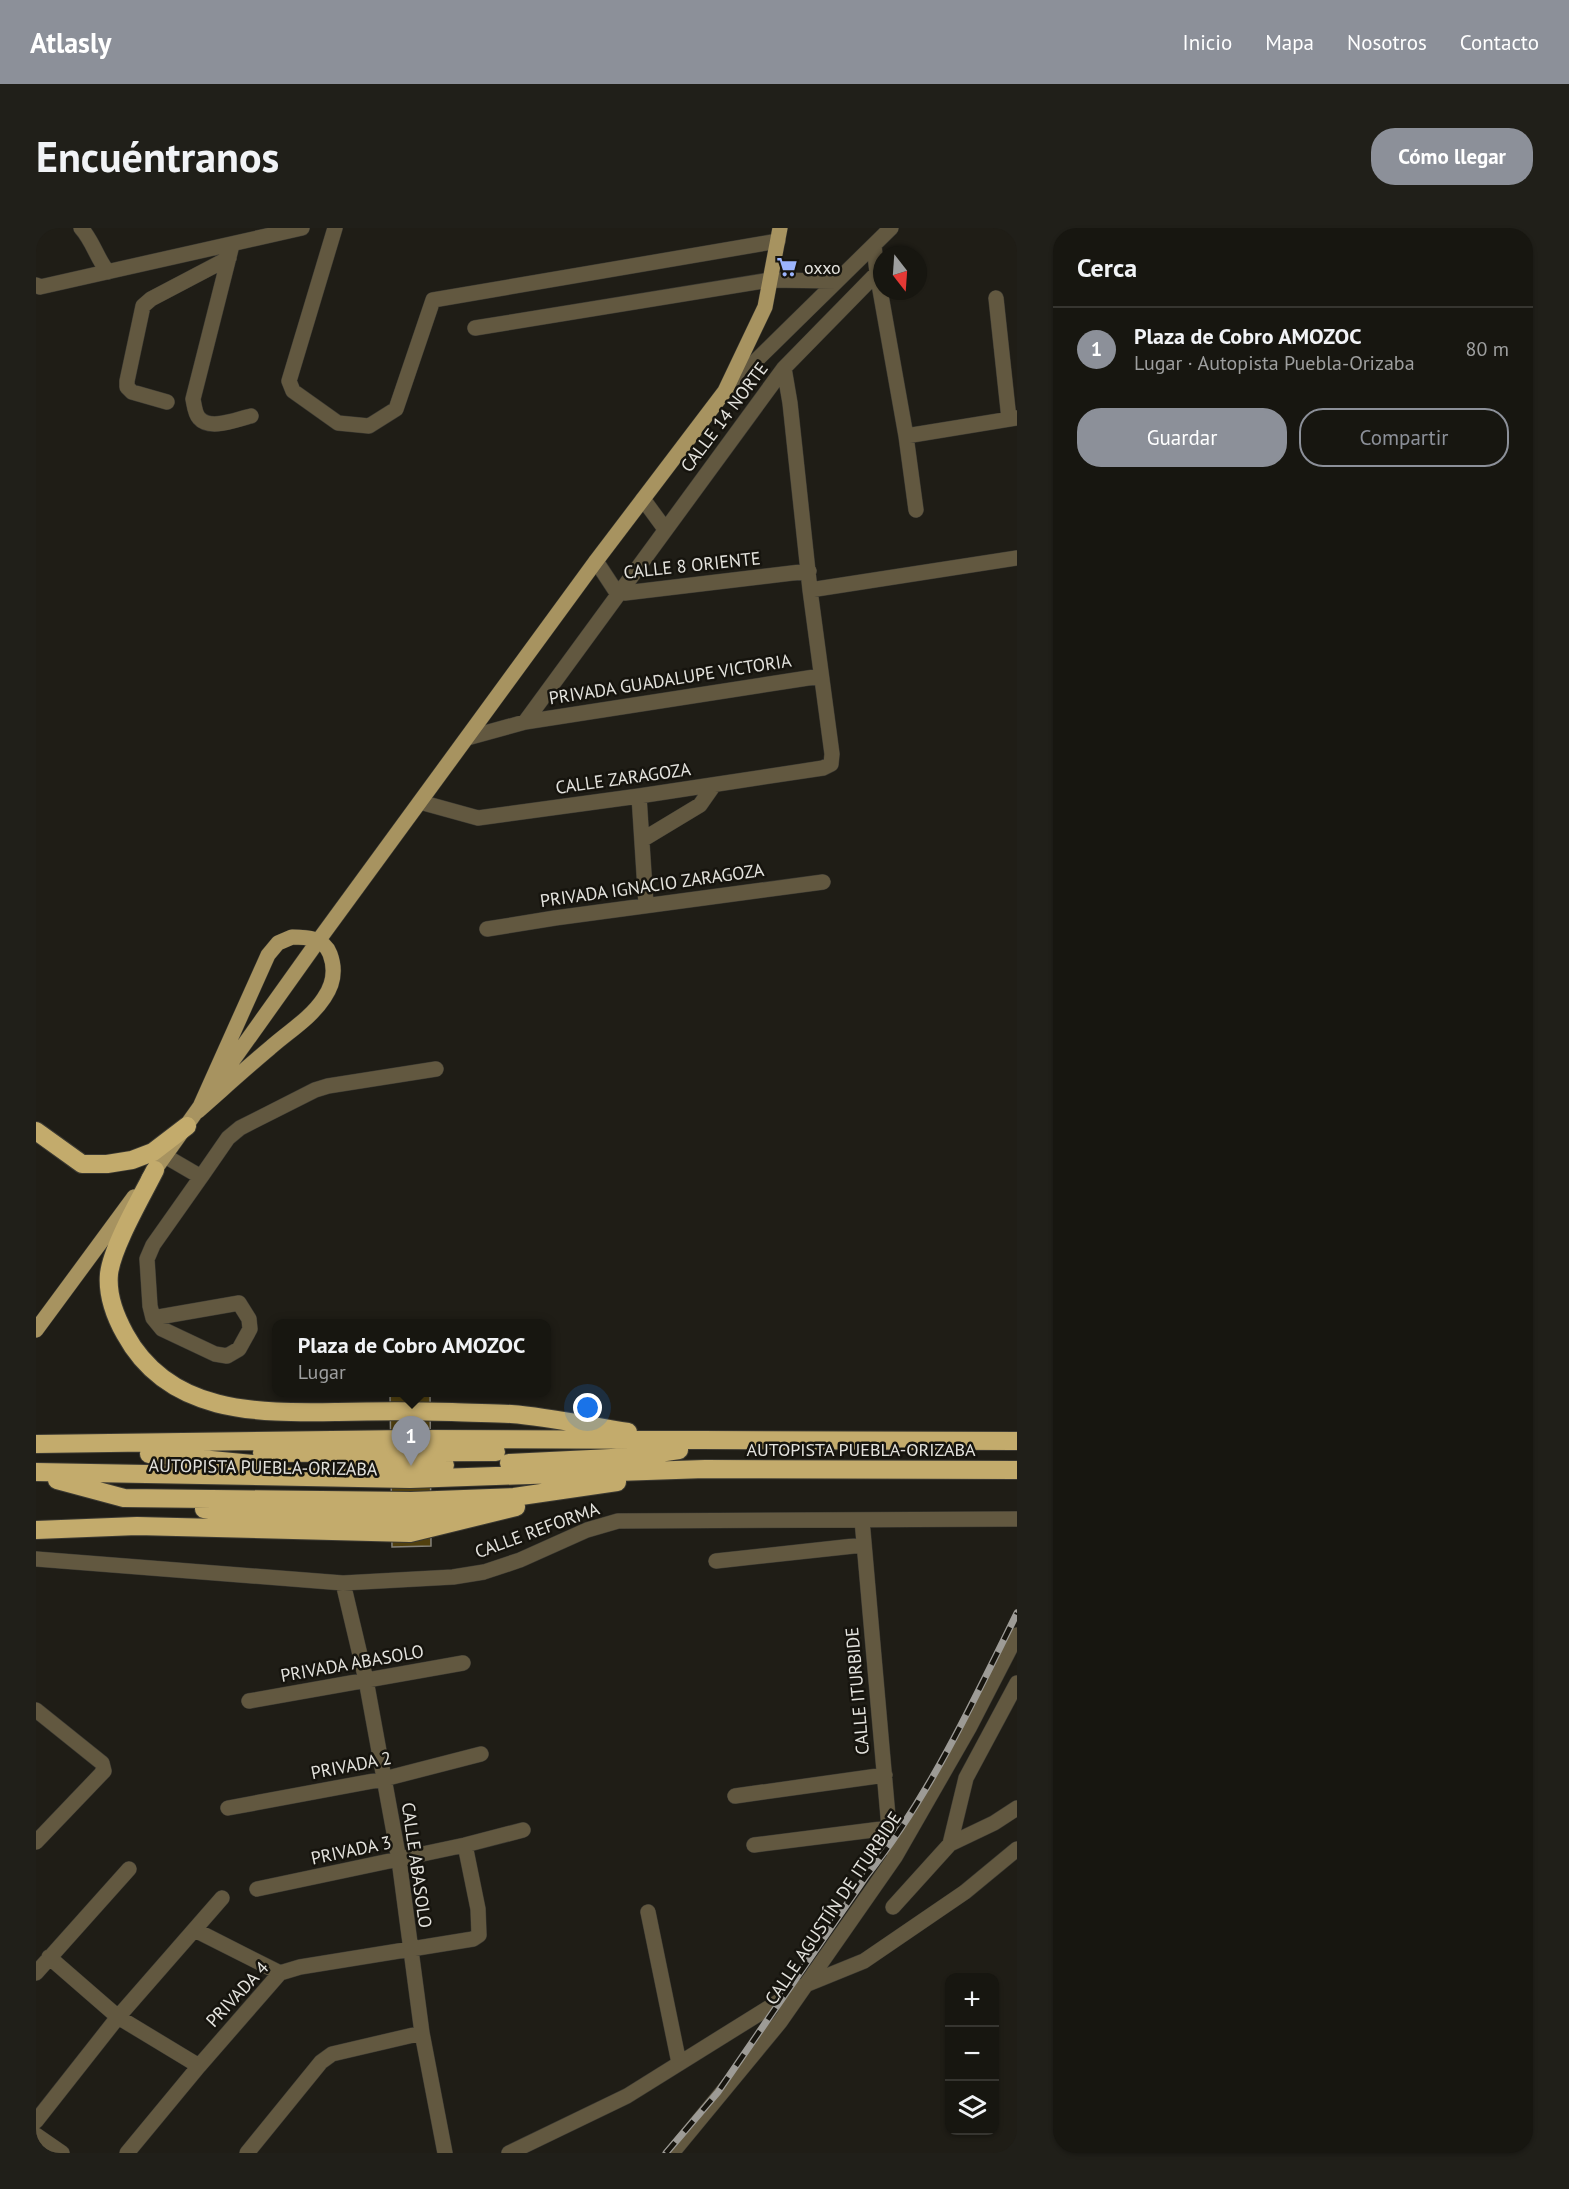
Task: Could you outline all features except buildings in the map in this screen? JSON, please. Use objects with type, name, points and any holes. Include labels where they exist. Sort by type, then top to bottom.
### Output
[{"type":"highway","points":[[36,1131],[82,1164],[107,1164],[132,1160],[153,1152],[187,1126]]},
{"type":"highway","points":[[160,1163],[117,1248],[109,1272],[109,1286],[112,1306],[129,1341],[153,1368],[184,1392],[226,1407],[276,1412],[410,1411],[512,1414],[632,1432],[743,1442]]},
{"type":"highway","name":"AUTOPISTA PUEBLA-ORIZABA","points":[[36,1444],[409,1439],[743,1442],[1017,1441]]},
{"type":"highway","name":"AUTOPISTA PUEBLA-ORIZABA","points":[[99,1443],[130,1452],[273,1466],[409,1466],[632,1457],[743,1442]]},
{"type":"highway","name":"AUTOPISTA PUEBLA-ORIZABA","points":[[124,1498],[411,1501],[502,1497],[705,1469]]},
{"type":"highway","name":"AUTOPISTA PUEBLA-ORIZABA","points":[[36,1474],[124,1498],[240,1514],[410,1516],[516,1507],[705,1469]]},
{"type":"highway","name":"AUTOPISTA PUEBLA-ORIZABA","points":[[36,1474],[410,1479],[705,1469],[1017,1470]]},
{"type":"highway","points":[[36,1530],[137,1526],[410,1533],[516,1507]]},
{"type":"main road","points":[[36,1330],[198,1111],[318,941],[596,561],[725,392],[765,307],[779,234]]},
{"type":"main road","points":[[292,937],[308,937],[325,945],[330,953],[334,971],[331,985],[324,999],[306,1018],[198,1111],[268,955],[278,943],[292,937]]},
{"type":"street","points":[[81,228],[87,234],[101,264],[108,272]]},
{"type":"street","points":[[38,286],[230,251],[302,228]]},
{"type":"street","points":[[335,228],[289,381],[293,391],[338,423],[369,426],[396,409],[433,300],[779,234]]},
{"type":"street","points":[[725,392],[891,228]]},
{"type":"street","points":[[167,402],[132,392],[127,387],[143,306],[150,299],[230,251]]},
{"type":"street","points":[[230,251],[193,399],[198,417],[206,423],[216,424],[251,416]]},
{"type":"street","points":[[784,368],[873,277]]},
{"type":"street","points":[[475,328],[770,280],[836,281]]},
{"type":"street","points":[[906,436],[1013,419],[996,298]]},
{"type":"street","points":[[882,300],[906,436],[915,510]]},
{"type":"street","points":[[798,320],[802,349]]},
{"type":"street","name":"CALLE 14 NORTE","points":[[525,722],[617,593],[784,368]]},
{"type":"street","name":"CALLE 14 NORTE","points":[[784,368],[832,754],[831,764]]},
{"type":"street","points":[[643,499],[664,529]]},
{"type":"street","points":[[810,590],[1017,558]]},
{"type":"street","name":"CALLE 8 ORIENTE","points":[[596,561],[617,593],[809,571]]},
{"type":"street","name":"PRIVADA GUADALUPE VICTORIA","points":[[467,738],[525,722],[821,676]]},
{"type":"street","name":"CALLE ZARAGOZA","points":[[420,802],[478,818],[714,785],[823,768],[831,764]]},
{"type":"street","points":[[642,840],[700,805],[714,785]]},
{"type":"street","points":[[639,796],[646,905]]},
{"type":"street","name":"PRIVADA IGNACIO ZARAGOZA","points":[[487,929],[823,882]]},
{"type":"street","points":[[153,1318],[239,1303],[249,1319],[250,1329],[239,1349],[227,1356],[215,1354],[162,1329],[153,1318],[150,1306],[147,1259],[153,1245],[228,1138],[240,1128],[315,1090],[436,1069]]},
{"type":"street","points":[[160,1163],[201,1177]]},
{"type":"street","name":"CALLE REFORMA","points":[[36,1559],[343,1584],[453,1577],[484,1572],[520,1560],[587,1530],[618,1521],[1017,1519]]},
{"type":"street","name":"CALLE ITURBIDE","points":[[862,1520],[890,1828],[895,1857]]},
{"type":"street","points":[[716,1561],[863,1545]]},
{"type":"street","name":"CALLE ABASOLO","points":[[343,1584],[366,1680],[399,1860],[422,2033],[445,2153]]},
{"type":"street","name":"CALLE AGUSTÍN DE ITURBIDE","points":[[672,2153],[780,2022],[895,1857],[969,1728],[1017,1635]]},
{"type":"street","name":"PRIVADA ABASOLO","points":[[249,1701],[463,1664]]},
{"type":"street","points":[[950,1844],[966,1778],[1017,1683]]},
{"type":"street","points":[[36,1710],[102,1763],[104,1771],[36,1842]]},
{"type":"street","name":"PRIVADA 2","points":[[228,1808],[384,1779],[482,1754]]},
{"type":"street","points":[[735,1796],[885,1775]]},
{"type":"street","points":[[893,1907],[950,1844],[1017,1808]]},
{"type":"street","points":[[754,1845],[890,1828]]},
{"type":"street","name":"PRIVADA 3","points":[[257,1889],[399,1860],[523,1830]]},
{"type":"street","name":"PRIVADA 4","points":[[127,2153],[280,1973],[300,1967],[473,1939],[479,1935],[478,1909],[465,1845]]},
{"type":"street","points":[[509,2153],[627,2096],[805,1985],[864,1961],[965,1892],[1017,1849]]},
{"type":"street","points":[[36,1973],[129,1869]]},
{"type":"street","points":[[36,2121],[118,2017],[222,1898]]},
{"type":"street","points":[[648,1912],[679,2063]]},
{"type":"street","points":[[195,1930],[280,1973]]},
{"type":"street","points":[[49,1957],[118,2017],[199,2066]]},
{"type":"street","points":[[247,2153],[321,2061],[332,2054],[422,2033]]},
{"type":"street","points":[[36,2135],[62,2153]]},
{"type":"railway","points":[[666,2153],[718,2092],[910,1814],[949,1748],[1017,1613]]},
{"type":"place","name":"oxxo","points":[[787,267]]},
{"type":"place","name":"Plaza de Cobro AMOZOC","points":[[411,1466]]}]
